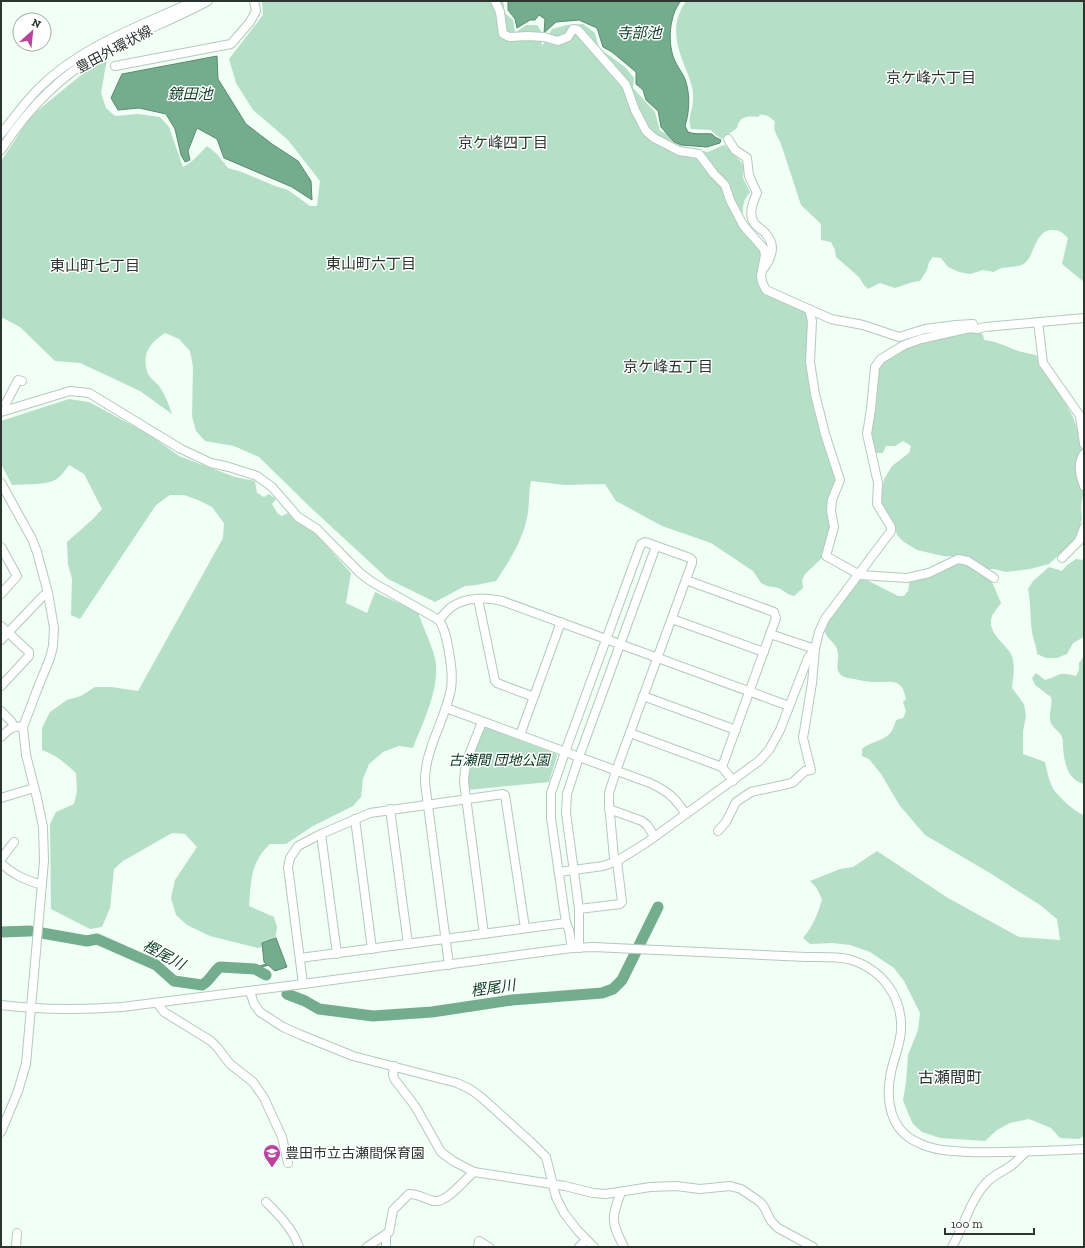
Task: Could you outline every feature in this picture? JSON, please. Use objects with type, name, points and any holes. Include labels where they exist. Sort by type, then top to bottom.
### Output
[{"type":"street","name":"豊田外環状線","points":[[1,134],[22,105],[38,89],[74,60],[106,40],[194,1]]},
{"type":"street","name":"豊田外環状線","points":[[1,150],[29,112],[48,91],[74,70],[100,53],[127,39],[208,1]]},
{"type":"street","points":[[115,66],[232,44],[250,22],[256,11],[254,1]]},
{"type":"street","points":[[494,1],[500,12],[503,34],[509,37],[544,37],[558,41],[568,37],[573,29],[578,30],[626,85],[635,110],[646,131],[654,138],[679,151],[699,154],[714,174],[725,185],[730,200],[740,219],[764,249],[765,255],[762,282],[766,290],[831,319],[863,326],[899,337],[925,329],[956,325],[975,324],[980,328]]},
{"type":"street","points":[[728,139],[735,150],[748,158],[749,176],[757,193],[753,201],[751,214],[754,223],[767,234],[771,242],[771,258],[763,270]]},
{"type":"street","points":[[809,309],[812,320],[810,362],[815,394],[825,434],[840,480],[832,500],[831,511],[834,527],[826,556],[860,575],[907,578],[928,573],[958,559],[968,561],[994,578]]},
{"type":"street","points":[[718,831],[726,822],[736,802],[751,792],[792,783],[805,771],[811,770],[803,738],[812,683],[815,649],[822,623],[860,575],[892,528],[878,504],[878,483],[867,434],[875,367],[881,359],[904,345],[921,339],[970,328],[977,329],[1084,318]]},
{"type":"street","points":[[1038,322],[1043,363],[1080,416],[1084,444]]},
{"type":"street","points":[[4,411],[6,403],[18,380],[22,381]]},
{"type":"street","points":[[4,411],[70,391],[89,393],[181,449],[211,463],[257,476],[272,487],[298,517],[317,529],[360,573],[372,582],[439,620],[444,630],[451,664],[451,688],[446,708],[425,768],[425,784],[449,965]]},
{"type":"street","points":[[1084,454],[1080,460],[1081,478],[1084,486]]},
{"type":"street","points":[[1,483],[32,539],[37,552],[48,593],[54,628],[53,646],[50,658],[23,727],[24,744],[43,827],[44,849],[32,1009],[26,1064],[18,1091],[2,1127]]},
{"type":"street","points":[[1062,558],[1079,540],[1084,528]]},
{"type":"street","points":[[576,948],[566,923],[551,818],[550,800],[552,787],[641,544],[645,542],[692,560],[692,563],[616,770],[609,793],[609,809],[614,858],[617,861],[622,902],[620,904],[579,909]]},
{"type":"street","points":[[576,948],[579,909],[566,802],[568,788],[656,546]]},
{"type":"street","points":[[1,547],[17,576],[1,594]]},
{"type":"street","points":[[686,580],[774,612],[776,618],[722,767]]},
{"type":"street","points":[[1,640],[43,596],[48,593]]},
{"type":"street","points":[[478,599],[495,681],[534,696]]},
{"type":"street","points":[[439,620],[455,605],[470,600],[495,599],[562,622],[789,706]]},
{"type":"street","points":[[672,619],[764,652]]},
{"type":"street","points":[[520,735],[562,622]]},
{"type":"street","points":[[1,626],[29,652],[29,656],[1,686]]},
{"type":"street","points":[[770,634],[815,649]]},
{"type":"street","points":[[559,872],[603,866],[617,861],[733,781],[759,761],[769,750],[780,730],[808,658],[815,649]]},
{"type":"street","points":[[643,696],[736,730]]},
{"type":"street","points":[[446,708],[650,783],[666,791],[676,800],[686,814]]},
{"type":"street","points":[[1,711],[11,721],[14,727]]},
{"type":"street","points":[[482,722],[464,772],[465,798],[484,934]]},
{"type":"street","points":[[1,737],[8,730],[14,727],[23,727]]},
{"type":"street","points":[[630,733],[722,767],[733,781]]},
{"type":"street","points":[[1,798],[34,788]]},
{"type":"street","points":[[303,984],[288,867],[289,861],[298,846],[321,834],[375,811],[503,794],[506,797],[524,928]]},
{"type":"street","points":[[390,809],[408,944]]},
{"type":"street","points":[[609,809],[642,821],[647,825],[654,836]]},
{"type":"street","points":[[355,819],[372,949]]},
{"type":"street","points":[[321,834],[337,954]]},
{"type":"street","points":[[1,858],[14,842]]},
{"type":"street","points":[[1,863],[8,870],[25,880],[42,884]]},
{"type":"street","points":[[300,958],[566,923]]},
{"type":"street","points":[[1,1005],[32,1009],[101,1009],[576,948],[605,947],[684,950],[848,959],[864,965],[878,974],[888,986],[899,1007],[901,1032],[898,1050],[891,1071],[888,1093],[892,1118],[904,1133],[912,1140],[939,1150],[999,1153],[1084,1149]]},
{"type":"street","points":[[250,991],[252,1000],[257,1008],[267,1017],[283,1026],[343,1052],[457,1083],[470,1089],[516,1128],[546,1157],[556,1197],[564,1213],[571,1223],[594,1247]]},
{"type":"street","points":[[157,1003],[164,1012],[211,1041],[230,1064],[253,1082],[264,1098],[282,1137],[288,1163]]},
{"type":"street","points":[[394,1066],[393,1076],[395,1080],[415,1106],[441,1152],[453,1161],[474,1172],[606,1194],[650,1187],[676,1186],[700,1189],[730,1186],[741,1190],[760,1202],[771,1221],[778,1228],[813,1247]]},
{"type":"street","points":[[952,1247],[980,1190],[996,1174],[1011,1165],[1026,1152]]},
{"type":"street","points":[[367,1247],[389,1232],[393,1210],[409,1194],[417,1194],[434,1201],[441,1200],[474,1172]]},
{"type":"street","points":[[621,1192],[613,1218],[615,1229],[624,1247]]},
{"type":"street","points":[[266,1202],[290,1229],[296,1238],[299,1247]]},
{"type":"street","points":[[16,1247],[17,1233]]},
{"type":"street","points":[[386,1235],[386,1247]]},
{"type":"street","points":[[579,1247],[586,1240]]},
{"type":"street","points":[[478,1247],[479,1241],[489,1247]]},
{"type":"green space","points":[[262,1],[503,1],[505,13],[513,20],[515,33],[526,25],[537,25],[541,31],[542,46],[552,29],[567,25],[583,24],[595,33],[599,48],[625,67],[634,78],[633,88],[655,112],[660,131],[669,135],[674,145],[708,152],[725,145],[743,164],[743,178],[750,192],[745,200],[740,222],[763,249],[760,282],[806,310],[811,320],[808,354],[838,479],[831,522],[823,557],[805,574],[802,580],[803,588],[794,596],[779,588],[767,586],[761,583],[753,571],[711,543],[662,526],[616,501],[605,484],[565,485],[531,481],[528,512],[524,530],[514,553],[496,581],[465,586],[435,602],[388,579],[309,506],[259,457],[234,446],[205,441],[196,431],[192,416],[193,367],[190,351],[179,339],[165,333],[151,345],[145,361],[148,374],[161,389],[172,414],[140,391],[80,363],[55,361],[20,327],[1,317],[1,161],[31,116],[108,53],[101,93],[106,108],[115,116],[138,114],[160,117],[169,127],[183,167],[193,160],[207,146],[217,154],[228,168],[288,190],[310,206],[317,206],[320,181],[288,140],[253,110],[236,83],[229,59],[263,15]]},
{"type":"green space","points":[[686,1],[1084,1],[1084,282],[1062,264],[1068,238],[1061,232],[1053,230],[1043,233],[1039,237],[1029,258],[1026,262],[1018,266],[1002,268],[994,272],[983,270],[970,274],[959,272],[948,267],[941,258],[933,257],[920,281],[895,288],[880,283],[868,289],[859,277],[836,257],[835,250],[831,242],[821,240],[821,224],[801,205],[780,141],[775,132],[775,122],[772,119],[762,115],[758,117],[744,118],[740,121],[737,128],[722,139],[711,130],[691,129],[690,118],[693,103],[693,92],[680,54],[676,36],[678,19]]},
{"type":"green space","points":[[970,330],[979,331],[983,335],[984,340],[1036,355],[1041,367],[1069,402],[1067,406],[1073,417],[1080,437],[1082,450],[1079,479],[1084,490],[1081,506],[1082,519],[1079,531],[1071,547],[1049,564],[1030,569],[1006,572],[994,569],[983,569],[963,557],[943,556],[917,550],[904,542],[897,535],[880,503],[884,479],[892,466],[909,453],[911,446],[903,441],[895,446],[886,446],[883,453],[873,453],[869,435],[878,372],[882,363],[906,347]]},
{"type":"green space","points":[[69,399],[89,402],[150,435],[179,456],[235,477],[255,481],[257,493],[264,497],[269,494],[276,499],[272,504],[278,514],[282,516],[288,513],[295,521],[314,532],[351,573],[346,603],[367,613],[375,592],[418,612],[431,647],[435,658],[436,681],[426,716],[413,748],[399,746],[383,752],[369,764],[363,779],[361,797],[353,806],[313,826],[286,844],[270,844],[263,851],[255,865],[251,880],[249,906],[274,917],[277,927],[275,940],[269,945],[258,948],[210,936],[187,925],[176,915],[171,898],[175,880],[197,847],[185,834],[172,833],[123,861],[114,869],[110,908],[102,927],[90,929],[51,909],[50,824],[56,812],[74,804],[77,791],[76,773],[56,757],[42,750],[42,728],[50,712],[67,700],[81,696],[95,687],[111,687],[138,691],[223,538],[224,523],[212,507],[184,495],[170,495],[156,505],[80,619],[71,615],[72,579],[68,564],[67,542],[102,509],[84,474],[69,465],[59,477],[53,481],[38,484],[12,485],[1,464],[1,421]]},
{"type":"green space","points":[[1076,559],[1084,560],[1084,637],[1073,643],[1067,654],[1057,658],[1046,658],[1037,654],[1032,632],[1028,589],[1033,581],[1049,567],[1062,571]]},
{"type":"green space","points":[[960,560],[989,578],[1001,603],[992,616],[991,622],[997,637],[1013,658],[1014,667],[1012,688],[1024,704],[1026,716],[1023,731],[1023,754],[1045,762],[1049,780],[1054,790],[1076,811],[1084,815],[1084,1136],[1079,1139],[1060,1138],[1051,1128],[1029,1119],[1010,1123],[997,1130],[985,1141],[940,1138],[922,1132],[913,1124],[903,1100],[908,1055],[918,1030],[920,1013],[904,981],[894,968],[870,952],[850,945],[832,943],[810,944],[803,938],[815,920],[822,899],[816,887],[810,881],[840,869],[853,867],[877,851],[948,898],[1019,937],[1060,940],[1057,919],[1040,905],[990,873],[925,835],[900,806],[881,774],[869,759],[862,756],[862,749],[888,735],[891,732],[896,720],[903,718],[906,711],[903,702],[906,699],[904,692],[898,684],[894,682],[868,682],[846,678],[841,675],[838,669],[837,650],[824,630],[831,616],[861,577],[898,596],[904,596],[908,591],[910,579]]},
{"type":"green space","points":[[1084,656],[1084,784],[1078,782],[1070,774],[1064,758],[1061,735],[1050,722],[1052,703],[1051,697],[1035,685],[1032,678],[1036,673],[1045,680],[1060,674],[1076,676],[1079,670],[1079,663]]},
{"type":"green space","name":"古瀬間 団地公園","points":[[482,727],[556,754],[557,756],[549,782],[467,790],[467,774]]},
{"type":"water","name":"寺部池","points":[[508,1],[681,1],[674,14],[670,30],[670,38],[672,54],[685,79],[689,96],[689,106],[685,126],[688,132],[691,133],[712,134],[721,140],[720,143],[707,147],[681,145],[674,142],[661,127],[658,111],[646,100],[643,90],[636,84],[636,72],[612,52],[603,47],[597,28],[579,20],[556,22],[544,33],[545,19],[539,15],[535,20],[530,20],[517,28],[515,19],[508,10]]},
{"type":"water","name":"鏡田池","points":[[217,56],[218,79],[246,124],[272,144],[298,161],[311,181],[312,200],[292,187],[224,158],[217,139],[197,128],[188,151],[190,160],[185,162],[181,155],[175,129],[166,114],[139,108],[118,110],[111,98],[122,74]]},
{"type":"water","points":[[276,938],[287,967],[275,971],[268,965],[258,969],[257,967],[266,964],[264,962],[262,943]]},
{"type":"waterway","name":"樫尾川","points":[[287,994],[305,1001],[319,1009],[373,1016],[432,1012],[512,1000],[602,993],[613,989],[622,980],[658,907]]},
{"type":"waterway","name":"樫尾川","points":[[1,932],[30,931]]},
{"type":"waterway","name":"樫尾川","points":[[42,933],[87,941],[97,939],[156,965],[174,981],[202,985],[220,967],[255,969],[266,975]]},
{"type":"place","name":"豊田市立古瀬間保育園","points":[[272,1168]]},
{"type":"district","name":"京ケ峰六丁目","points":[[931,78]]},
{"type":"district","name":"京ケ峰四丁目","points":[[503,143]]},
{"type":"district","name":"東山町六丁目","points":[[371,264]]},
{"type":"district","name":"東山町七丁目","points":[[95,266]]},
{"type":"district","name":"京ケ峰五丁目","points":[[668,367]]},
{"type":"district","name":"古瀬間町","points":[[950,1077]]}]
